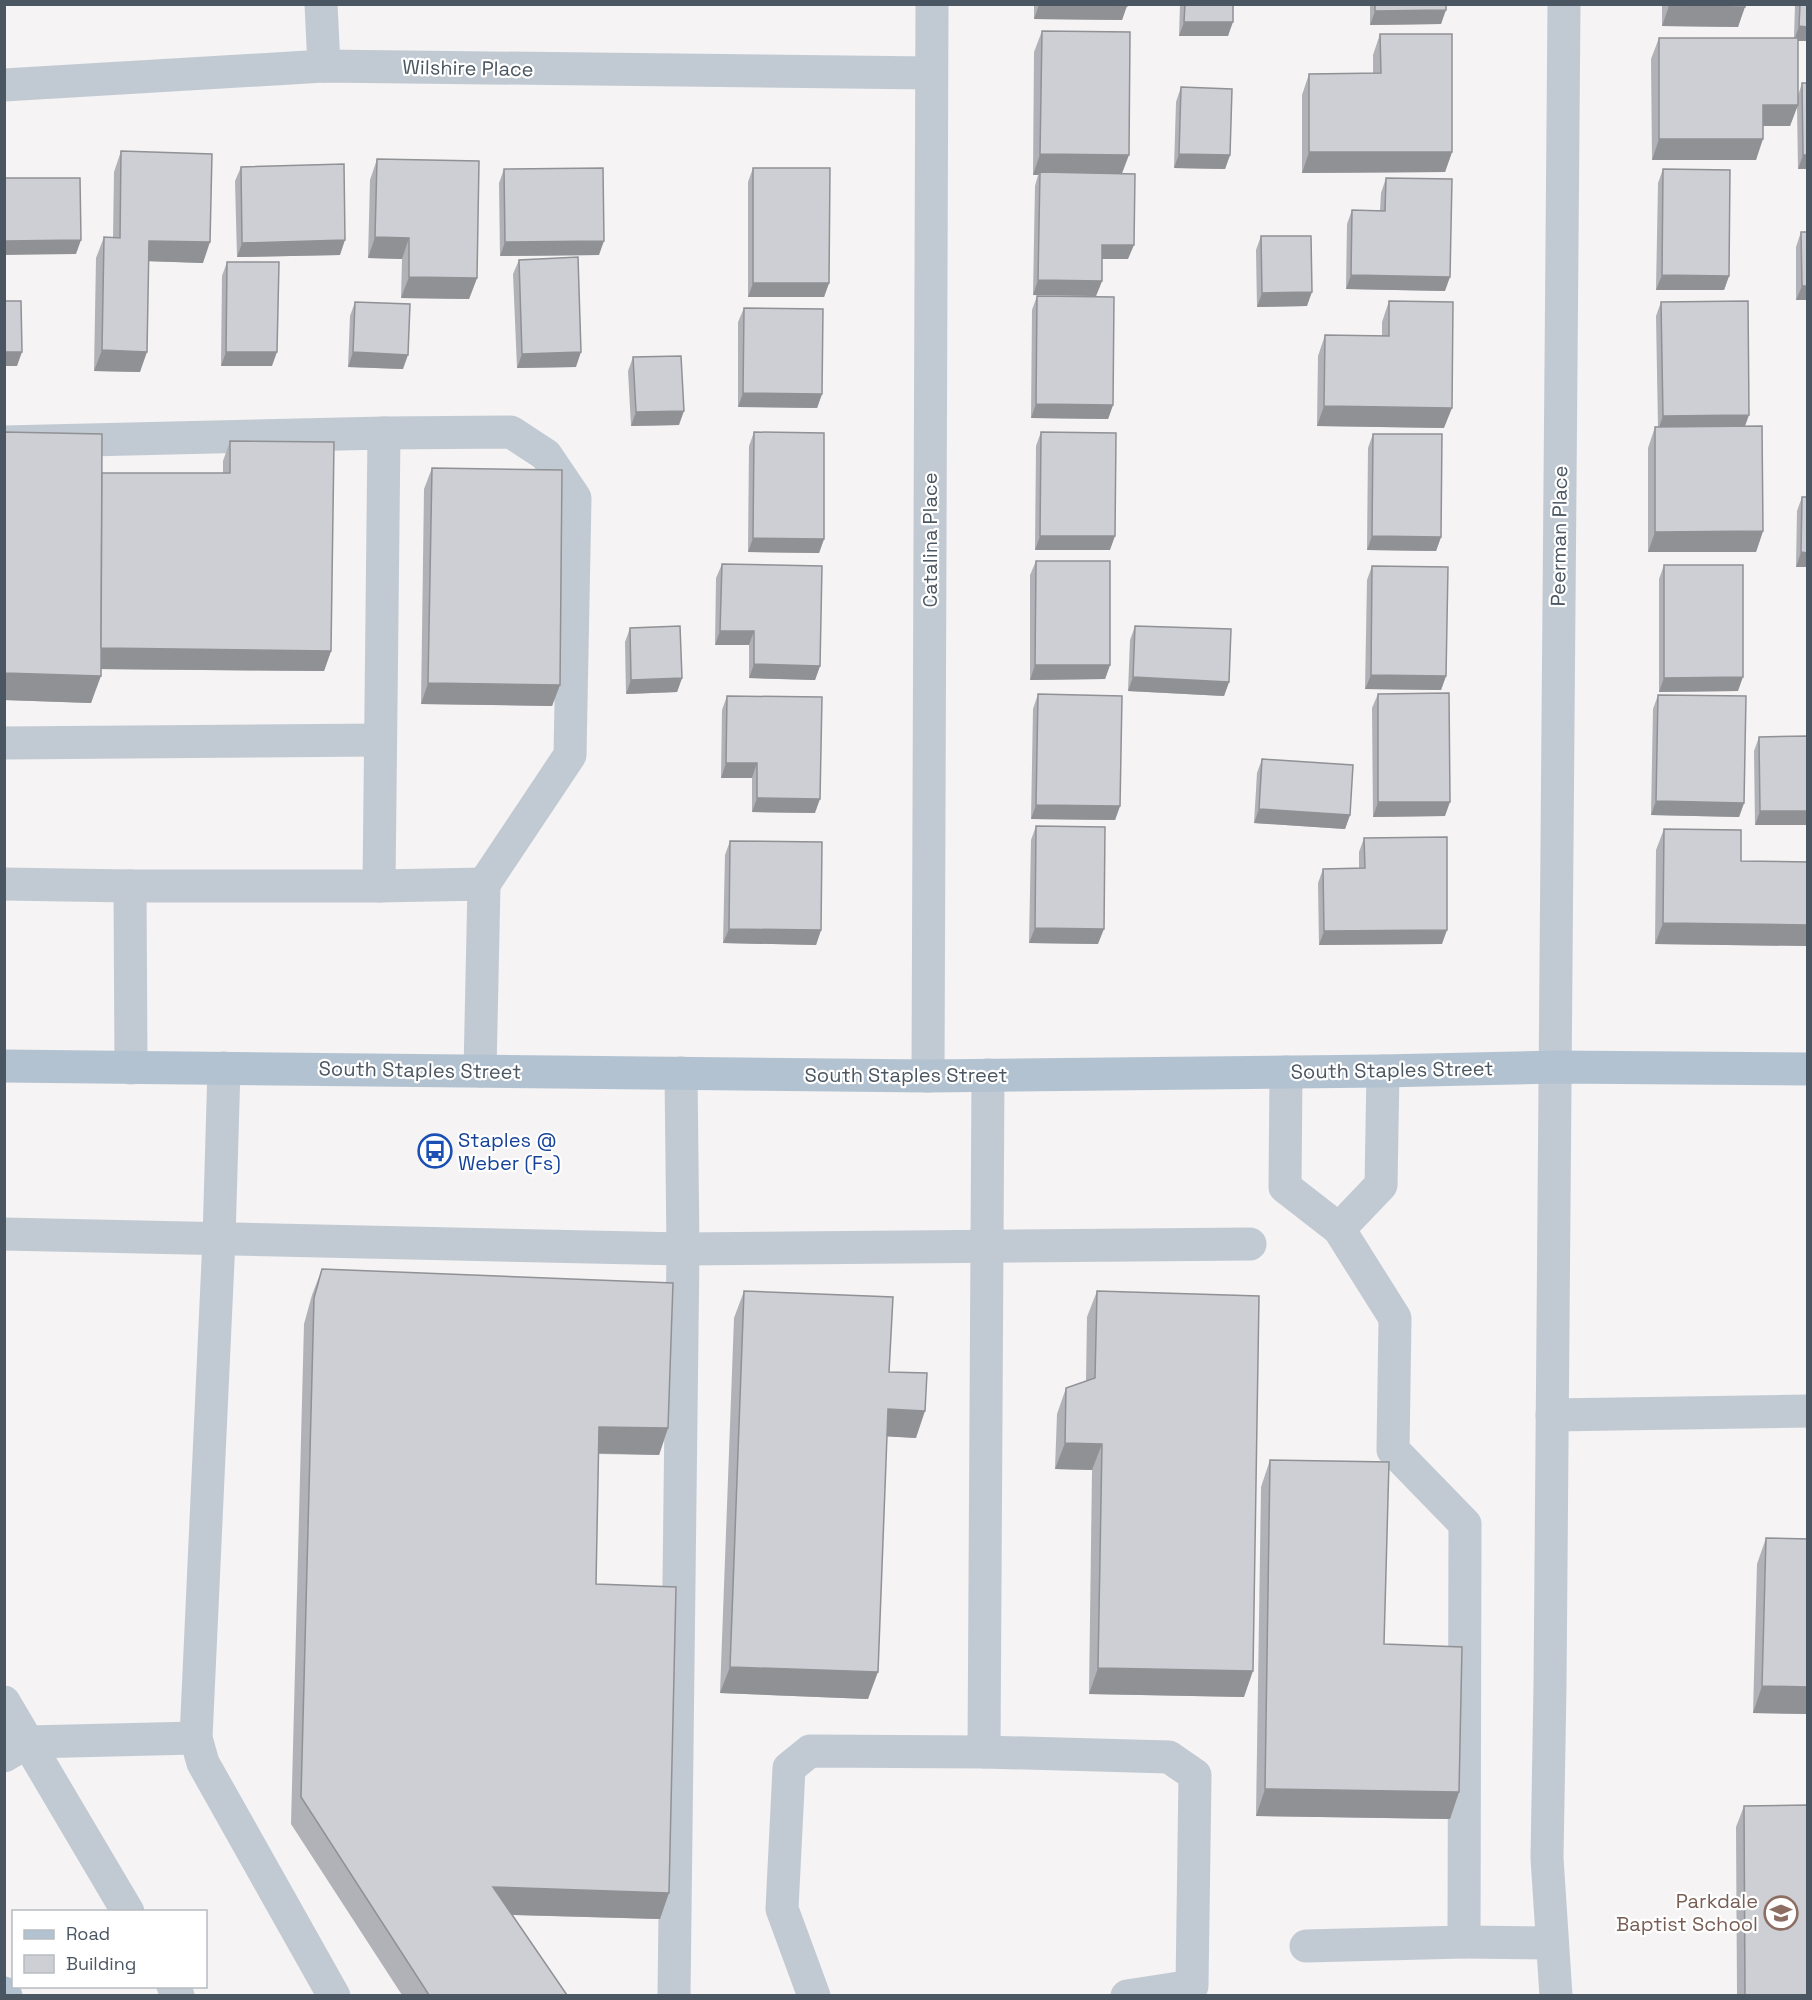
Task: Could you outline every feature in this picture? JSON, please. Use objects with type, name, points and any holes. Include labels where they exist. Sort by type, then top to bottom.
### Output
[{"type":"main road","name":"South Staples Street","points":[[4,1066],[928,1076],[1554,1067],[1808,1069]]},
{"type":"street","points":[[321,4],[324,66]]},
{"type":"street","name":"Catalina Place","points":[[928,1076],[932,4]]},
{"type":"street","name":"Peerman Place","points":[[1556,1995],[1547,1858],[1564,4]]},
{"type":"street","name":"Wilshire Place","points":[[4,85],[324,66],[931,73]]},
{"type":"street","points":[[4,442],[511,432],[546,455],[574,498],[570,755],[484,885],[480,1071]]},
{"type":"street","points":[[378,885],[384,433]]},
{"type":"street","points":[[4,743],[380,740]]},
{"type":"street","points":[[4,884],[484,885]]},
{"type":"street","points":[[130,886],[131,1068]]},
{"type":"street","points":[[224,1068],[219,1239],[196,1738],[203,1763],[334,1995]]},
{"type":"street","points":[[1339,1229],[1382,1185],[1383,1071]]},
{"type":"street","points":[[1286,1072],[1285,1187],[1339,1229],[1395,1318],[1393,1450],[1464,1524],[1464,1942]]},
{"type":"street","points":[[674,1995],[683,1249],[681,1073]]},
{"type":"street","points":[[984,1752],[988,1075]]},
{"type":"street","points":[[4,1234],[683,1249],[1250,1244]]},
{"type":"street","points":[[1552,1415],[1808,1411]]},
{"type":"street","points":[[4,1702],[16,1749],[127,1910]]},
{"type":"street","points":[[16,1749],[196,1738]]},
{"type":"street","points":[[814,1995],[782,1909],[789,1768],[810,1751],[1169,1756],[1195,1775],[1192,1986],[1127,1995]]},
{"type":"street","points":[[1306,1946],[1464,1942],[1552,1943]]},
{"type":"building","points":[[1039,4],[1127,4],[1127,6]]},
{"type":"building","points":[[1185,4],[1233,4],[1233,22],[1184,22]]},
{"type":"building","points":[[1375,4],[1446,4],[1446,10],[1375,11]]},
{"type":"building","points":[[1669,4],[1745,4],[1745,7],[1669,6]]},
{"type":"building","points":[[1800,4],[1808,4],[1808,27],[1799,26]]},
{"type":"building","points":[[1042,31],[1130,32],[1129,155],[1040,154]]},
{"type":"building","points":[[1380,34],[1452,34],[1452,152],[1309,152],[1309,74],[1381,73]]},
{"type":"building","points":[[1659,38],[1798,38],[1798,105],[1763,105],[1763,139],[1659,139]]},
{"type":"building","points":[[1802,83],[1808,83],[1808,155],[1803,155]]},
{"type":"building","points":[[1181,87],[1232,89],[1230,155],[1179,154]]},
{"type":"building","points":[[121,151],[212,154],[210,242],[149,241],[147,352],[102,350],[104,237],[120,238]]},
{"type":"building","points":[[377,159],[479,161],[477,278],[409,277],[409,238],[375,237]]},
{"type":"building","points":[[344,164],[345,240],[242,243],[241,167]]},
{"type":"building","points":[[603,168],[604,241],[505,242],[504,169]]},
{"type":"building","points":[[753,168],[830,168],[829,283],[753,283]]},
{"type":"building","points":[[1663,169],[1730,170],[1729,276],[1662,275]]},
{"type":"building","points":[[1040,172],[1135,174],[1134,245],[1102,245],[1102,281],[1038,280]]},
{"type":"building","points":[[4,178],[80,178],[81,240],[4,241]]},
{"type":"building","points":[[1386,178],[1452,179],[1450,277],[1351,275],[1352,210],[1385,211]]},
{"type":"building","points":[[1801,232],[1808,232],[1808,286],[1802,286]]},
{"type":"building","points":[[1261,236],[1311,236],[1312,292],[1262,293]]},
{"type":"building","points":[[578,257],[581,352],[522,354],[519,260]]},
{"type":"building","points":[[227,262],[279,262],[277,352],[226,352]]},
{"type":"building","points":[[1037,296],[1114,297],[1113,405],[1036,404]]},
{"type":"building","points":[[4,301],[21,301],[22,352],[4,352]]},
{"type":"building","points":[[1389,301],[1453,302],[1452,408],[1324,406],[1325,335],[1389,336]]},
{"type":"building","points":[[1748,301],[1749,415],[1663,416],[1661,302]]},
{"type":"building","points":[[355,302],[410,304],[408,355],[353,352]]},
{"type":"building","points":[[744,308],[823,309],[822,394],[743,393]]},
{"type":"building","points":[[681,356],[684,411],[636,412],[633,357]]},
{"type":"building","points":[[1762,426],[1763,531],[1655,532],[1655,427]]},
{"type":"building","points":[[4,432],[102,434],[101,676],[4,673]]},
{"type":"building","points":[[754,432],[824,433],[824,539],[753,538]]},
{"type":"building","points":[[1041,432],[1116,433],[1115,536],[1040,536]]},
{"type":"building","points":[[1373,434],[1442,434],[1441,537],[1372,536]]},
{"type":"building","points":[[230,441],[334,442],[331,651],[101,648],[102,473],[230,473]]},
{"type":"building","points":[[432,468],[562,470],[560,685],[428,683]]},
{"type":"building","points":[[1802,497],[1808,497],[1808,553],[1801,552]]},
{"type":"building","points":[[1036,561],[1110,561],[1110,665],[1035,665]]},
{"type":"building","points":[[722,564],[822,566],[820,666],[754,664],[754,631],[720,631]]},
{"type":"building","points":[[1664,565],[1743,565],[1743,677],[1664,678]]},
{"type":"building","points":[[1372,566],[1448,567],[1446,676],[1371,675]]},
{"type":"building","points":[[680,626],[682,678],[631,680],[630,628]]},
{"type":"building","points":[[1135,626],[1231,629],[1229,682],[1133,677]]},
{"type":"building","points":[[1449,693],[1450,802],[1378,802],[1378,694]]},
{"type":"building","points":[[1038,694],[1122,696],[1120,806],[1036,805]]},
{"type":"building","points":[[1658,695],[1746,696],[1744,803],[1656,801]]},
{"type":"building","points":[[727,696],[822,697],[820,799],[757,798],[757,763],[726,763]]},
{"type":"building","points":[[1808,736],[1808,811],[1760,811],[1759,737]]},
{"type":"building","points":[[1262,759],[1353,765],[1350,815],[1259,809]]},
{"type":"building","points":[[1036,826],[1105,827],[1104,929],[1035,928]]},
{"type":"building","points":[[1664,829],[1741,830],[1741,861],[1808,862],[1808,925],[1663,923]]},
{"type":"building","points":[[1447,837],[1447,930],[1324,931],[1323,869],[1365,868],[1364,838]]},
{"type":"building","points":[[730,841],[822,842],[821,930],[729,929]]},
{"type":"building","points":[[322,1269],[673,1283],[668,1428],[599,1427],[596,1584],[676,1587],[669,1893],[493,1887],[567,1995],[429,1995],[301,1797],[314,1298]]},
{"type":"building","points":[[744,1291],[893,1297],[889,1372],[927,1373],[925,1411],[888,1409],[878,1672],[730,1667]]},
{"type":"building","points":[[1097,1291],[1259,1296],[1253,1671],[1098,1668],[1102,1444],[1065,1443],[1066,1388],[1095,1378]]},
{"type":"building","points":[[1270,1460],[1389,1462],[1384,1644],[1462,1647],[1459,1792],[1265,1789]]},
{"type":"building","points":[[1766,1538],[1808,1539],[1808,1687],[1762,1686]]},
{"type":"building","points":[[1808,1805],[1808,1995],[1745,1995],[1744,1806]]},
{"type":"place","name":"Staples @ Weber (Fs)","points":[[435,1151]]},
{"type":"place","name":"Parkdale Baptist School","points":[[1781,1913]]}]
